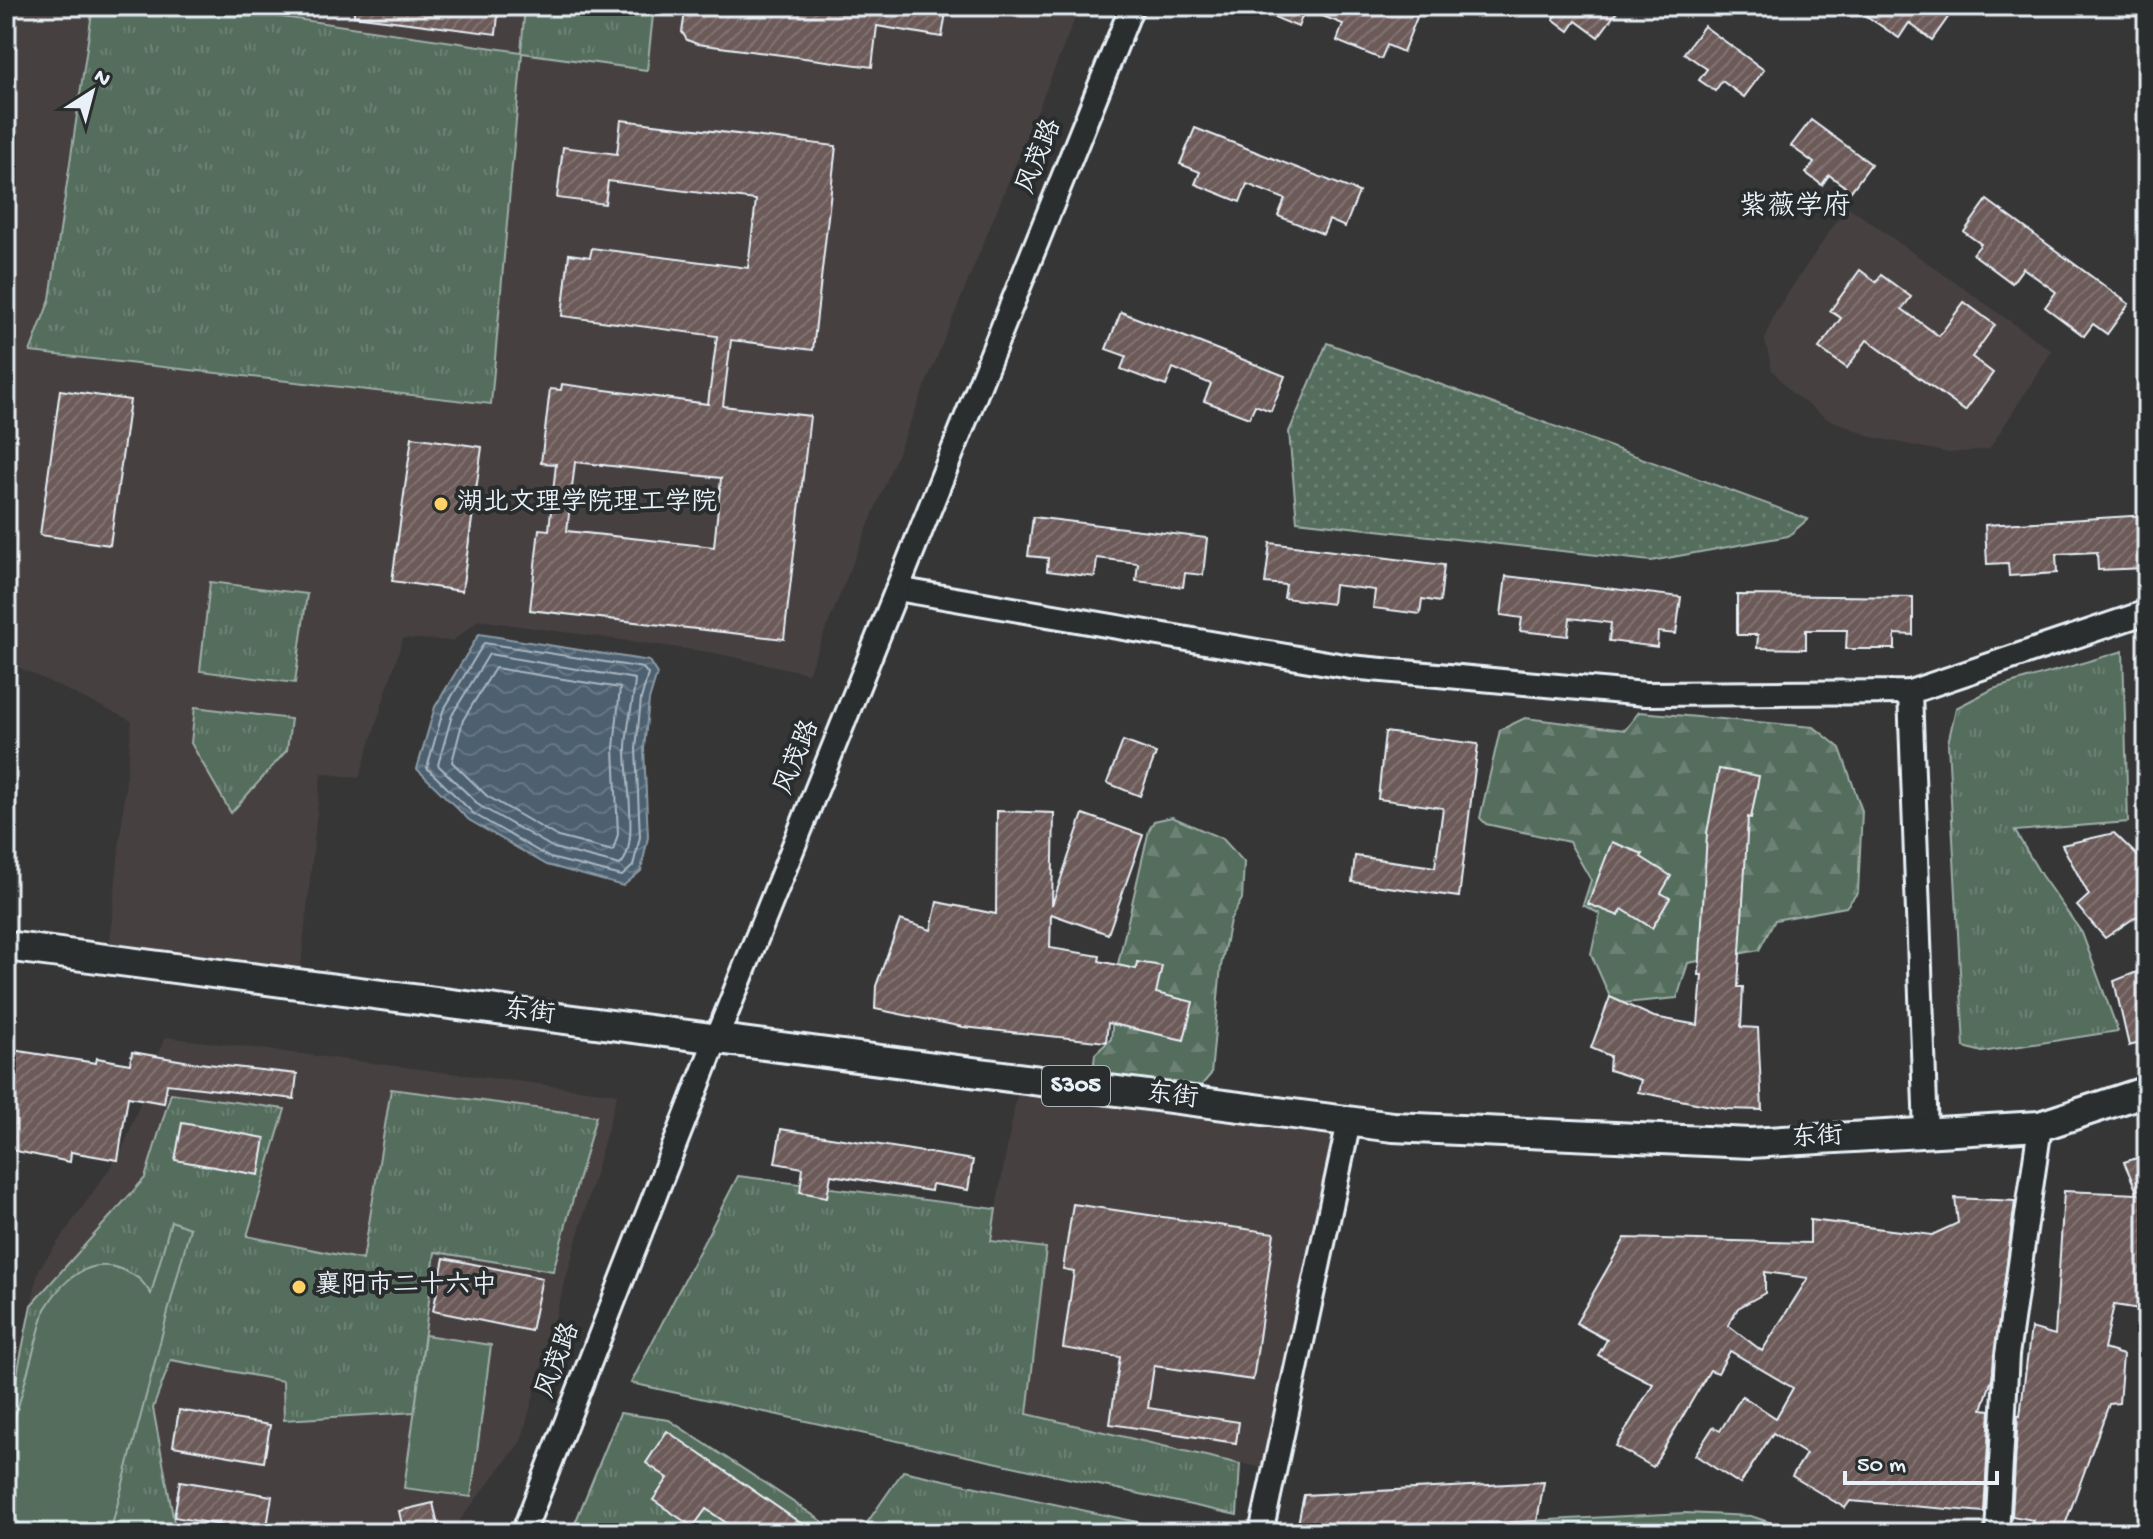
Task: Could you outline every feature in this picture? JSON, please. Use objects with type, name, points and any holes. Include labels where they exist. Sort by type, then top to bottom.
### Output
[{"type":"main road","name":"东街","points":[[6,946],[1393,1127],[1750,1143],[2040,1126],[2147,1091]]},
{"type":"street","name":"风茂路","points":[[523,1533],[716,1039],[1132,6]]},
{"type":"street","points":[[897,589],[1350,667],[1645,694],[1910,692],[2147,612]]},
{"type":"street","points":[[1910,692],[1926,1133]]},
{"type":"street","points":[[1261,1533],[1349,1122]]},
{"type":"street","points":[[1997,1533],[2007,1355],[2040,1126]]},
{"type":"shaded area","name":"湖北文理学院理工学院","points":[[6,6],[1080,6],[808,673],[709,652],[478,620],[453,641],[403,638],[359,778],[321,773],[300,975],[109,950],[132,721],[6,661],[6,268],[17,198],[6,195]]},
{"type":"shaded area","points":[[6,195],[17,197],[6,268]]},
{"type":"shaded area","points":[[1847,206],[2052,351],[1989,449],[1949,453],[1873,437],[1826,418],[1792,393],[1772,370],[1765,340],[1774,314]]},
{"type":"shaded area","name":"襄阳市二十六中","points":[[165,1037],[617,1094],[521,1441],[450,1533],[6,1533],[6,1417],[39,1269],[122,1151]]},
{"type":"shaded area","points":[[1020,1078],[1349,1122],[1275,1471],[1026,1414],[1046,1248],[990,1241]]},
{"type":"green space","points":[[93,6],[208,6],[521,52],[525,6],[654,6],[647,70],[522,53],[491,404],[30,352],[50,299]]},
{"type":"green space","points":[[1327,343],[1808,519],[1788,536],[1651,561],[1297,521],[1289,432]]},
{"type":"green space","points":[[210,582],[307,594],[295,683],[200,671]]},
{"type":"green space","points":[[2123,651],[2128,822],[2015,831],[2041,875],[2082,933],[2118,1031],[1982,1052],[1964,1047],[1948,743],[1956,708],[1993,689]]},
{"type":"green space","points":[[195,707],[291,719],[287,750],[231,813],[191,743]]},
{"type":"green space","points":[[1639,712],[1814,727],[1840,748],[1862,811],[1858,892],[1846,907],[1775,920],[1759,950],[1688,963],[1677,998],[1624,1003],[1610,997],[1591,954],[1600,914],[1583,905],[1591,880],[1569,842],[1486,824],[1480,818],[1500,730],[1525,718],[1625,730]]},
{"type":"green space","points":[[1172,817],[1223,839],[1244,862],[1242,899],[1230,920],[1221,966],[1211,1074],[1195,1093],[1108,1080],[1093,1072],[1095,1054],[1111,1039],[1118,964],[1149,830],[1154,821]]},
{"type":"green space","points":[[391,1089],[596,1116],[553,1271],[435,1252],[415,1412],[284,1420],[283,1381],[171,1360],[153,1408],[176,1533],[6,1533],[6,1429],[31,1305],[145,1178],[171,1093],[285,1109],[247,1236],[363,1260]]},
{"type":"green space","points":[[738,1176],[996,1209],[991,1241],[1046,1248],[1027,1414],[1240,1464],[1237,1515],[631,1383]]},
{"type":"green space","points":[[171,1221],[190,1228],[110,1533],[92,1533],[93,1529],[86,1533],[29,1533],[6,1509],[6,1451],[45,1309],[67,1281],[98,1266],[110,1266],[133,1275],[143,1282],[151,1294]]},
{"type":"green space","points":[[425,1335],[491,1345],[471,1497],[404,1488]]},
{"type":"green space","points":[[620,1413],[669,1420],[840,1533],[571,1533]]},
{"type":"green space","points":[[903,1471],[1183,1532],[1185,1533],[860,1533]]},
{"type":"green space","points":[[1685,1513],[1751,1516],[1801,1533],[1300,1533]]},
{"type":"water","points":[[479,634],[649,661],[657,674],[649,700],[644,749],[648,837],[641,871],[623,886],[547,865],[469,820],[417,769],[435,707]]},
{"type":"building","points":[[354,6],[499,6],[496,34],[354,16]]},
{"type":"building","points":[[686,6],[947,6],[942,37],[877,26],[872,67],[697,44],[687,40],[682,32]]},
{"type":"building","points":[[1248,6],[1389,6],[1417,17],[1403,52],[1387,45],[1381,59],[1337,41],[1343,24],[1305,9],[1298,27]]},
{"type":"building","points":[[1556,6],[1621,6],[1598,37],[1576,21],[1569,31],[1553,19],[1560,9]]},
{"type":"building","points":[[1852,6],[1956,6],[1932,40],[1909,23],[1899,38]]},
{"type":"building","points":[[1704,26],[1764,70],[1744,97],[1722,81],[1715,91],[1699,80],[1707,69],[1684,53]]},
{"type":"building","points":[[621,120],[836,146],[813,350],[731,340],[723,406],[810,416],[784,639],[530,610],[539,529],[549,530],[556,464],[541,463],[550,389],[561,390],[562,384],[708,404],[717,336],[562,316],[569,254],[590,257],[592,248],[748,268],[756,200],[608,181],[605,204],[557,198],[563,147],[617,154]],"holes":[[[575,462],[721,478],[714,547],[567,531]]]},
{"type":"building","points":[[1811,120],[1871,164],[1851,191],[1829,175],[1822,185],[1806,173],[1814,163],[1791,146]]},
{"type":"building","points":[[1195,128],[1359,192],[1345,227],[1329,220],[1323,234],[1278,216],[1285,199],[1247,184],[1240,202],[1195,184],[1200,172],[1180,164]]},
{"type":"building","points":[[1987,200],[2129,304],[2107,334],[2093,324],[2084,336],[2045,307],[2056,292],[2023,268],[2012,283],[1973,254],[1981,244],[1964,232]]},
{"type":"building","points":[[1860,270],[1876,282],[1881,275],[1911,297],[1902,309],[1939,336],[1964,302],[1995,325],[1972,357],[1993,373],[1965,411],[1867,340],[1847,368],[1819,348],[1841,318],[1830,311]]},
{"type":"building","points":[[1121,312],[1285,376],[1271,411],[1255,405],[1249,418],[1204,401],[1211,384],[1173,368],[1166,386],[1121,369],[1126,356],[1106,349]]},
{"type":"building","points":[[60,390],[130,400],[110,545],[40,535]]},
{"type":"building","points":[[412,437],[482,447],[462,591],[392,581]]},
{"type":"building","points":[[2147,515],[2146,568],[2098,570],[2097,552],[2056,554],[2057,573],[2009,576],[2008,563],[1987,564],[1985,525]]},
{"type":"building","points":[[1033,517],[1207,538],[1203,575],[1185,573],[1183,587],[1136,581],[1138,563],[1097,558],[1095,577],[1047,571],[1048,558],[1028,556]]},
{"type":"building","points":[[1270,543],[1444,565],[1440,602],[1422,599],[1420,614],[1373,608],[1375,590],[1334,585],[1332,604],[1284,598],[1286,585],[1265,583]]},
{"type":"building","points":[[1506,576],[1681,597],[1676,634],[1658,632],[1657,647],[1609,641],[1611,623],[1570,618],[1568,636],[1520,631],[1522,618],[1501,615]]},
{"type":"building","points":[[1737,595],[1913,597],[1913,635],[1895,634],[1895,649],[1846,649],[1847,630],[1806,630],[1806,649],[1757,648],[1758,635],[1737,635]]},
{"type":"building","points":[[1385,732],[1478,744],[1459,897],[1352,882],[1355,856],[1435,867],[1443,808],[1378,799]]},
{"type":"building","points":[[1123,741],[1156,753],[1140,796],[1107,783]]},
{"type":"building","points":[[1719,769],[1759,776],[1751,818],[1748,817],[1738,987],[1743,987],[1741,1027],[1758,1028],[1762,1110],[1727,1109],[1638,1092],[1641,1080],[1609,1070],[1610,1056],[1591,1048],[1610,997],[1654,1017],[1698,1025],[1707,833]]},
{"type":"building","points":[[997,811],[1054,813],[1052,905],[1083,814],[1143,835],[1108,934],[1051,914],[1050,948],[1100,956],[1099,961],[1136,969],[1137,962],[1162,966],[1156,993],[1193,1002],[1184,1040],[1108,1023],[1106,1042],[963,1027],[875,1009],[876,986],[900,920],[931,930],[937,902],[996,914]]},
{"type":"building","points":[[2114,833],[2147,865],[2147,935],[2137,916],[2105,938],[2077,906],[2089,895],[2062,845]]},
{"type":"building","points":[[1612,842],[1643,854],[1641,857],[1671,876],[1661,893],[1670,898],[1652,928],[1622,909],[1619,916],[1588,904]]},
{"type":"building","points":[[2147,968],[2147,1041],[2129,1046],[2114,981]]},
{"type":"building","points":[[6,1049],[96,1063],[97,1058],[130,1064],[132,1052],[297,1074],[294,1099],[167,1084],[164,1103],[128,1097],[118,1160],[71,1152],[70,1162],[6,1149]]},
{"type":"building","points":[[182,1123],[265,1138],[259,1175],[175,1160]]},
{"type":"building","points":[[781,1129],[973,1160],[968,1190],[932,1184],[931,1191],[831,1175],[827,1197],[800,1192],[803,1168],[775,1163]]},
{"type":"building","points":[[2147,1155],[2147,1310],[2114,1305],[2104,1349],[2123,1355],[2119,1403],[2109,1404],[2062,1533],[2030,1533],[2033,1520],[2012,1516],[2018,1415],[2031,1328],[2055,1335],[2064,1191],[2138,1194],[2124,1162]]},
{"type":"building","points":[[1955,1198],[2015,1201],[1992,1379],[1982,1409],[1990,1410],[1984,1512],[1850,1501],[1845,1508],[1792,1476],[1806,1454],[1773,1433],[1740,1484],[1695,1455],[1713,1427],[1720,1431],[1742,1396],[1776,1418],[1793,1388],[1730,1351],[1718,1373],[1710,1370],[1653,1467],[1616,1446],[1653,1384],[1598,1355],[1607,1340],[1576,1323],[1625,1238],[1810,1243],[1810,1220],[1932,1235],[1958,1223]],"holes":[[[1765,1272],[1808,1278],[1762,1351],[1728,1325],[1738,1308],[1765,1293]]]},
{"type":"building","points":[[1073,1204],[1274,1233],[1253,1380],[1154,1366],[1148,1408],[1239,1422],[1236,1443],[1110,1424],[1120,1357],[1063,1348],[1074,1271],[1063,1269]]},
{"type":"building","points":[[444,1258],[542,1278],[531,1331],[433,1311]]},
{"type":"building","points":[[179,1410],[270,1425],[264,1462],[173,1446]]},
{"type":"building","points":[[667,1431],[815,1533],[741,1533],[706,1509],[693,1527],[653,1500],[668,1478],[646,1463]]},
{"type":"building","points":[[180,1481],[272,1496],[266,1533],[174,1517]]},
{"type":"building","points":[[1544,1482],[1537,1521],[1296,1533],[1304,1495]]},
{"type":"building","points":[[433,1503],[440,1533],[404,1533],[399,1511]]},
{"type":"place","name":"湖北文理学院理工学院","points":[[441,504]]},
{"type":"place","name":"襄阳市二十六中","points":[[299,1287]]},
{"type":"district","name":"紫薇学府","points":[[1795,208]]}]
